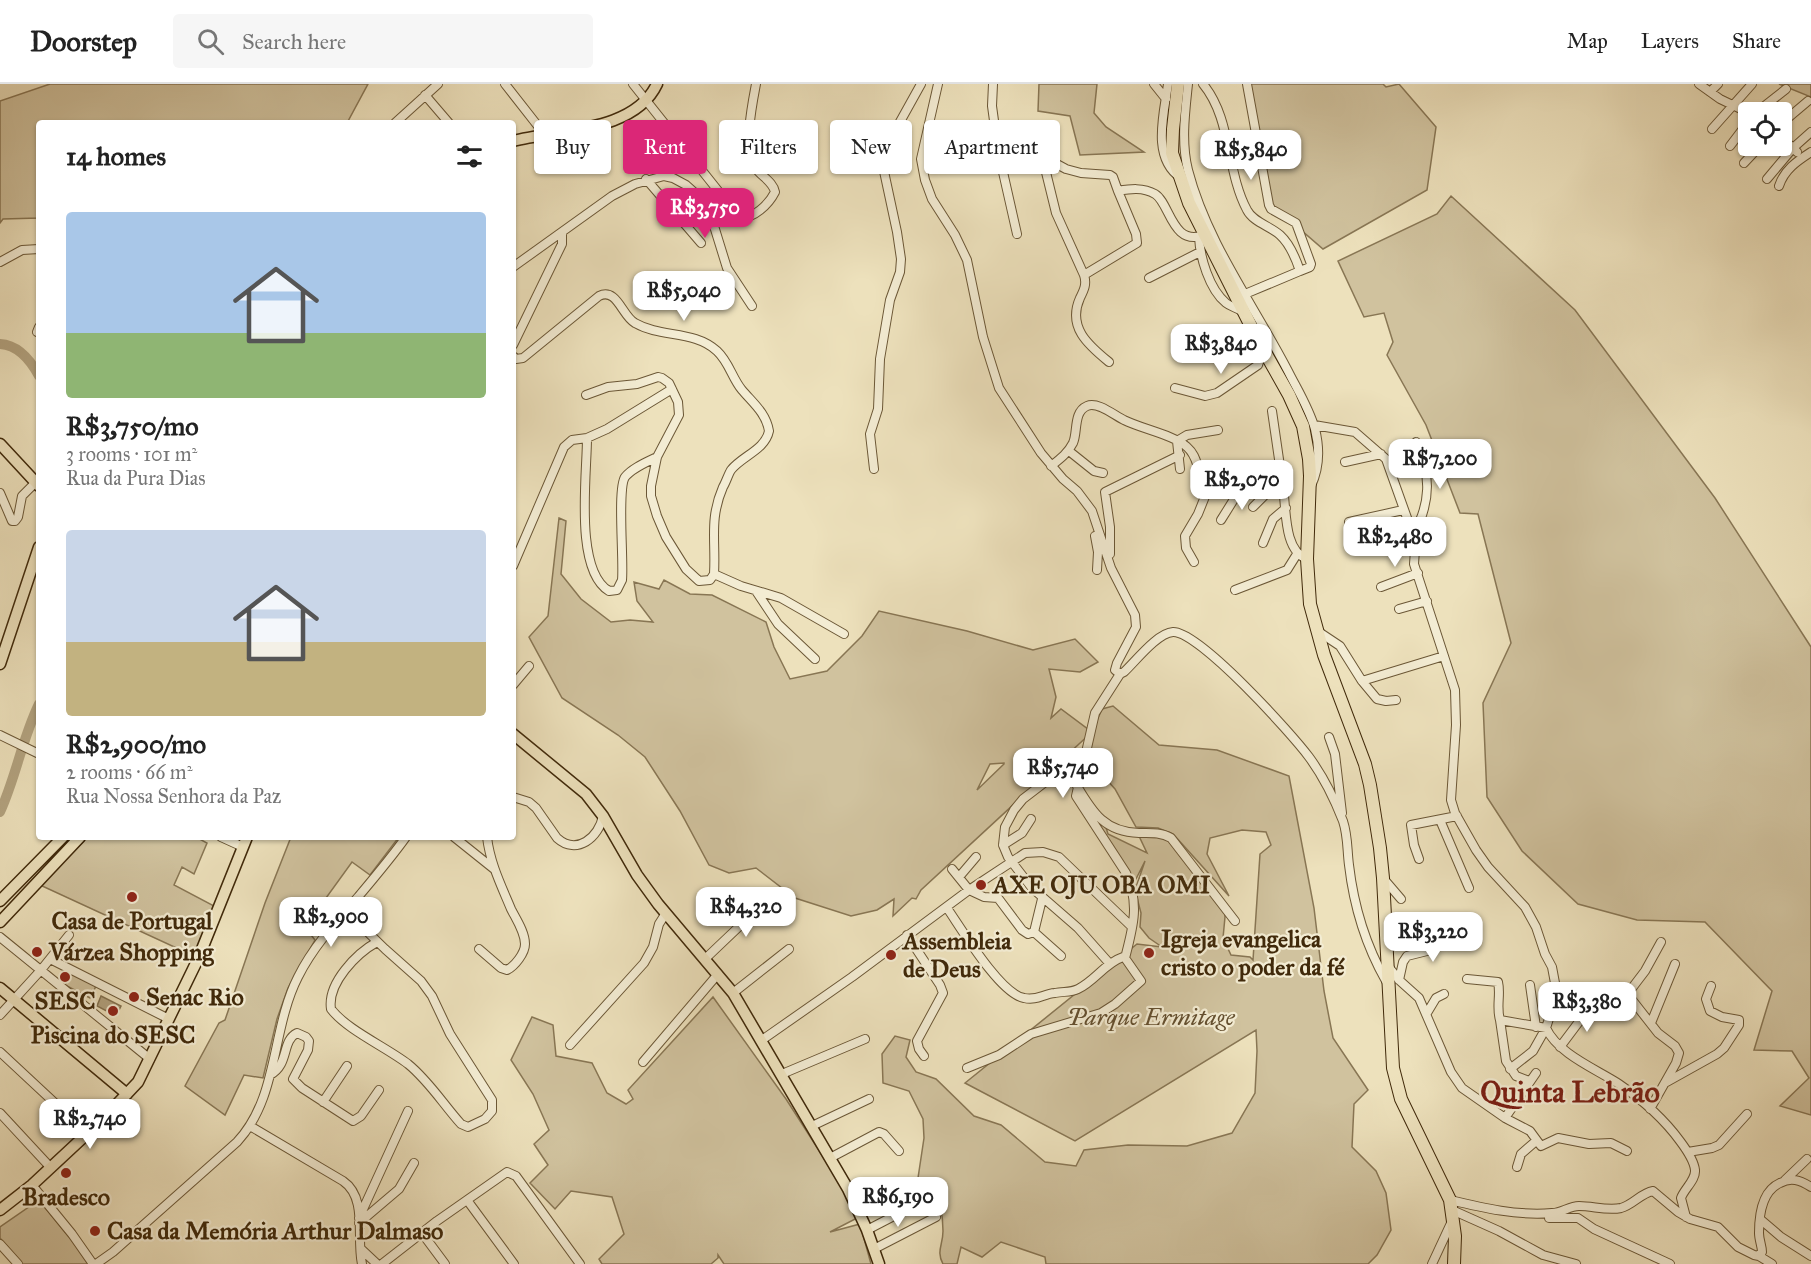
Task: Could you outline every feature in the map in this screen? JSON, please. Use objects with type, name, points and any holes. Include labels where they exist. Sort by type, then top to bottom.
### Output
[{"type":"highway","points":[[1178,84],[1173,132],[1167,151],[1181,178],[1201,236],[1289,395],[1303,426],[1310,459],[1310,489],[1302,557],[1316,630],[1365,764],[1374,807],[1383,878],[1387,966],[1394,984],[1393,1068],[1401,1099],[1452,1210],[1454,1264]]},
{"type":"main road","points":[[609,120],[647,101],[657,84]]},
{"type":"main road","points":[[516,140],[534,137]]},
{"type":"main road","points":[[0,444],[36,482]]},
{"type":"main road","points":[[0,664],[36,556]]},
{"type":"main road","points":[[516,736],[580,787],[603,816],[638,875],[666,913],[733,993],[848,1189],[867,1230],[879,1264]]},
{"type":"main road","points":[[0,901],[60,840]]},
{"type":"main road","points":[[0,922],[77,840]]},
{"type":"main road","points":[[0,1210],[51,1168],[138,1082],[198,959],[245,842]]},
{"type":"main road","points":[[0,988],[127,1094]]},
{"type":"street","points":[[398,120],[438,84]]},
{"type":"street","points":[[505,84],[534,121]]},
{"type":"street","points":[[633,84],[739,217],[748,218],[775,192],[771,183],[764,179],[753,165],[751,156],[749,132],[756,84]]},
{"type":"street","points":[[874,469],[870,434],[878,409],[880,359],[890,300],[900,272],[901,259],[882,162],[886,147],[921,84]]},
{"type":"street","points":[[938,84],[921,159],[925,180],[935,206],[955,235],[967,260],[983,337],[999,388],[1051,466],[1077,491],[1092,511],[1114,576],[1131,605],[1137,621],[1130,641],[1115,667],[1120,674]]},
{"type":"street","points":[[993,84],[994,120]]},
{"type":"street","points":[[1154,84],[1166,99]]},
{"type":"street","points":[[1168,84],[1166,99],[1173,132],[1185,148],[1188,170],[1202,210],[1245,294],[1279,353],[1314,425],[1319,465],[1310,489]]},
{"type":"street","points":[[1173,132],[1188,84]]},
{"type":"street","points":[[1203,84],[1223,126],[1237,189],[1248,214],[1279,234],[1296,259],[1300,271]]},
{"type":"street","points":[[1245,294],[1310,267],[1311,264],[1296,223],[1271,209],[1269,205],[1247,84]]},
{"type":"street","points":[[1699,84],[1738,108]]},
{"type":"street","points":[[1710,92],[1719,84]]},
{"type":"street","points":[[1712,129],[1752,84]]},
{"type":"street","points":[[1770,102],[1786,89]]},
{"type":"street","points":[[425,95],[446,120]]},
{"type":"street","points":[[1792,115],[1808,101]]},
{"type":"street","points":[[1767,179],[1793,148],[1811,132]]},
{"type":"street","points":[[1730,146],[1738,135]]},
{"type":"street","points":[[1167,151],[1185,148]]},
{"type":"street","points":[[1779,186],[1787,171],[1807,154],[1793,148]]},
{"type":"street","points":[[1744,163],[1751,156]]},
{"type":"street","points":[[1060,165],[1073,172],[1113,177],[1136,234],[1137,243],[1084,275]]},
{"type":"street","points":[[1003,174],[1017,234]]},
{"type":"street","points":[[1046,174],[1056,213],[1084,275],[1086,285],[1077,309],[1078,328],[1083,338],[1109,362]]},
{"type":"street","points":[[516,265],[612,196],[646,179],[657,176],[673,178],[686,184],[704,201],[727,268],[752,306]]},
{"type":"street","points":[[646,179],[701,243]]},
{"type":"street","points":[[1118,191],[1134,188],[1155,194],[1176,226],[1188,236],[1201,236],[1200,252],[1216,291],[1228,304],[1242,310],[1261,344],[1258,365],[1217,393],[1205,396],[1175,388]]},
{"type":"street","points":[[704,201],[717,191]]},
{"type":"street","points":[[516,339],[562,244],[562,233]]},
{"type":"street","points":[[0,262],[22,250],[36,249]]},
{"type":"street","points":[[1149,278],[1200,252]]},
{"type":"street","points":[[516,359],[523,358],[599,296],[609,294],[619,304],[627,318],[634,323],[652,330],[701,340],[723,358],[741,389],[760,410],[769,431],[765,441],[731,471],[717,503],[714,521],[714,574],[710,580],[703,581],[693,577],[661,526],[651,496],[657,457],[679,414],[679,406],[666,380],[658,377],[637,384],[608,387],[586,395]]},
{"type":"street","points":[[516,559],[564,447],[572,440],[587,438],[607,429],[672,389]]},
{"type":"street","points":[[1051,466],[1068,451],[1074,440],[1076,421],[1082,410],[1090,405],[1178,441],[1191,450],[1200,475],[1210,484],[1228,490],[1282,480]]},
{"type":"street","points":[[1235,590],[1287,570],[1302,557],[1290,540],[1272,411]]},
{"type":"street","points":[[1314,425],[1355,432],[1389,464],[1413,536],[1414,561],[1455,690],[1456,736],[1451,800],[1457,816],[1488,867],[1525,907],[1536,927],[1552,967],[1555,1000],[1546,1028],[1533,1052],[1510,1069]]},
{"type":"street","points":[[1178,441],[1187,435],[1218,430]]},
{"type":"street","points":[[587,438],[585,513],[587,546],[594,574],[600,584],[609,591],[618,590],[622,580],[622,485],[629,473],[657,457]]},
{"type":"street","points":[[1178,441],[1180,469]]},
{"type":"street","points":[[1413,536],[1423,516],[1428,479],[1416,442]]},
{"type":"street","points":[[1068,451],[1094,471],[1103,473]]},
{"type":"street","points":[[1345,462],[1381,454]]},
{"type":"street","points":[[1109,562],[1110,527],[1105,492],[1180,455]]},
{"type":"street","points":[[1194,562],[1186,548],[1185,536],[1198,514],[1210,484]]},
{"type":"street","points":[[0,493],[9,517],[15,521],[18,517],[22,496],[36,486]]},
{"type":"street","points":[[1221,520],[1241,488]]},
{"type":"street","points":[[1253,507],[1267,493],[1284,493]]},
{"type":"street","points":[[1263,543],[1273,519],[1286,508]]},
{"type":"street","points":[[1349,522],[1403,510]]},
{"type":"street","points":[[1095,518],[1097,570]]},
{"type":"street","points":[[1381,587],[1418,573]]},
{"type":"street","points":[[714,574],[787,601],[844,634]]},
{"type":"street","points":[[756,591],[778,624],[815,659]]},
{"type":"street","points":[[1399,609],[1427,601]]},
{"type":"street","points":[[1316,630],[1340,646],[1362,681],[1377,699],[1396,700]]},
{"type":"street","points":[[967,1068],[999,1055],[1031,1034],[1092,1016],[1115,1004],[1141,981],[1125,958],[1135,902],[1132,887],[1126,873],[1078,802],[1077,786],[1087,753],[1095,713],[1120,674],[1158,639],[1168,633],[1176,633],[1196,644],[1228,670],[1274,716],[1308,756],[1329,789],[1347,834],[1352,886],[1364,936],[1374,960],[1394,984],[1419,998],[1457,1081],[1472,1096],[1530,1131],[1541,1146],[1555,1138],[1588,1144],[1607,1142],[1627,1151]]},
{"type":"street","points":[[1362,681],[1444,656]]},
{"type":"street","points":[[516,681],[528,666]]},
{"type":"street","points":[[0,735],[36,752]]},
{"type":"street","points":[[1329,737],[1335,754],[1343,822]]},
{"type":"street","points":[[1053,776],[1023,799],[1014,810],[1005,827],[1003,845],[1011,861],[1042,899],[1078,928],[1110,964]]},
{"type":"street","points":[[1077,786],[1105,824],[1134,832],[1155,833],[1172,838],[1235,921]]},
{"type":"street","points":[[516,797],[529,801],[562,842],[570,845],[582,844],[596,834],[612,832]]},
{"type":"street","points":[[596,834],[603,816]]},
{"type":"street","points":[[1419,859],[1410,826],[1457,816]]},
{"type":"street","points":[[1003,845],[1019,836],[1031,819]]},
{"type":"street","points":[[1440,820],[1469,888]]},
{"type":"street","points":[[32,1185],[94,1264],[113,1252],[237,1142],[250,1126],[271,1071],[283,1016],[297,978],[312,951],[404,840]]},
{"type":"street","points":[[458,840],[494,869]]},
{"type":"street","points":[[479,949],[501,968],[507,970],[524,951],[525,945],[522,931],[494,869],[488,840]]},
{"type":"street","points":[[762,1040],[969,890],[1025,853],[1052,854],[1059,857],[1132,927]]},
{"type":"street","points":[[958,877],[976,857]]},
{"type":"street","points":[[952,869],[969,890],[984,897],[998,898],[1022,930],[1028,934],[1035,932]]},
{"type":"street","points":[[1383,878],[1401,898]]},
{"type":"street","points":[[705,959],[768,899]]},
{"type":"street","points":[[1035,932],[1042,899]]},
{"type":"street","points":[[947,908],[993,974],[1019,997],[1038,999],[1052,993],[1076,990],[1091,981],[1120,957],[1125,958]]},
{"type":"street","points":[[346,911],[421,981],[450,1034],[489,1093],[493,1106],[489,1115],[472,1126],[464,1126],[409,1065],[334,1012],[331,1000],[336,984],[359,954],[377,942]]},
{"type":"street","points":[[570,1045],[644,963],[653,947],[658,924],[666,913]]},
{"type":"street","points":[[1394,984],[1407,956],[1431,950],[1447,931]]},
{"type":"street","points":[[1035,932],[1062,956]]},
{"type":"street","points":[[0,1015],[69,935]]},
{"type":"street","points":[[907,935],[943,993],[917,1041],[924,1056]]},
{"type":"street","points":[[0,937],[150,1059]]},
{"type":"street","points":[[1650,1109],[1676,1063],[1679,1053],[1675,1046],[1658,1033],[1629,996],[1629,992],[1645,971],[1661,942]]},
{"type":"street","points":[[733,993],[789,949]]},
{"type":"street","points":[[50,959],[169,1019]]},
{"type":"street","points":[[1651,1023],[1675,964]]},
{"type":"street","points":[[643,1062],[718,974]]},
{"type":"street","points":[[1467,979],[1498,982],[1497,1012],[1506,1061],[1516,1076],[1529,1082]]},
{"type":"street","points":[[1530,985],[1536,1027]]},
{"type":"street","points":[[1664,1084],[1717,1054],[1724,1048],[1739,1025],[1739,1020],[1722,1017],[1710,1011],[1706,999],[1711,986]]},
{"type":"street","points":[[1427,1013],[1436,998],[1444,994]]},
{"type":"street","points":[[1560,1047],[1593,1003]]},
{"type":"street","points":[[1500,1020],[1546,1028]]},
{"type":"street","points":[[1546,1028],[1550,1037],[1560,1047],[1619,1084],[1650,1109],[1667,1125],[1688,1152],[1695,1170],[1681,1198],[1686,1217]]},
{"type":"street","points":[[271,1071],[280,1069],[294,1034],[306,1037],[310,1045],[294,1075],[294,1082],[323,1102],[353,1121],[361,1116],[380,1090]]},
{"type":"street","points":[[782,1074],[865,1039]]},
{"type":"street","points":[[0,1052],[87,1133]]},
{"type":"street","points":[[323,1102],[346,1065]]},
{"type":"street","points":[[1505,1118],[1536,1073]]},
{"type":"street","points":[[812,1126],[869,1099]]},
{"type":"street","points":[[359,1221],[408,1111]]},
{"type":"street","points":[[0,1113],[51,1168]]},
{"type":"street","points":[[1688,1152],[1719,1145],[1747,1114]]},
{"type":"street","points":[[250,1126],[349,1185],[355,1194],[362,1264]]},
{"type":"street","points":[[830,1158],[879,1132],[884,1134],[899,1151]]},
{"type":"street","points":[[1517,1167],[1521,1154],[1536,1141]]},
{"type":"street","points":[[1759,1256],[1762,1252],[1759,1234],[1760,1219],[1767,1192],[1785,1180],[1807,1159]]},
{"type":"street","points":[[359,1221],[396,1193],[405,1182],[414,1163]]},
{"type":"street","points":[[382,1264],[507,1172],[516,1176],[580,1264]]},
{"type":"street","points":[[1785,1180],[1795,1179],[1811,1186]]},
{"type":"street","points":[[1452,1210],[1488,1209],[1551,1214],[1578,1206],[1603,1209],[1621,1208],[1629,1206],[1653,1191],[1686,1217],[1718,1227],[1738,1246],[1772,1264]]},
{"type":"street","points":[[467,1200],[514,1264]]},
{"type":"street","points":[[867,1230],[916,1204]]},
{"type":"street","points":[[1432,1264],[1452,1210]]},
{"type":"street","points":[[1452,1210],[1499,1231],[1543,1256],[1576,1264]]},
{"type":"street","points":[[1525,1212],[1549,1218],[1572,1217],[1582,1220],[1594,1229],[1671,1264]]},
{"type":"street","points":[[874,1249],[936,1217]]},
{"type":"street","points":[[1760,1219],[1781,1237],[1811,1256]]},
{"type":"street","points":[[422,1233],[445,1264]]},
{"type":"street","points":[[0,1244],[18,1264]]},
{"type":"street","points":[[361,1249],[377,1264]]},
{"type":"green space","points":[[50,84],[368,84],[349,120],[36,120],[36,218],[3,219],[0,223],[0,101]]},
{"type":"green space","points":[[1039,84],[1097,84],[1094,113],[1106,127],[1144,152],[1080,155],[1070,116],[1038,111]]},
{"type":"green space","points":[[1247,84],[1383,84],[1386,87],[1399,84],[1436,127],[1427,190],[1323,249],[1271,204]]},
{"type":"green space","points":[[1779,84],[1811,84],[1811,97]]},
{"type":"green space","points":[[1451,196],[1575,310],[1715,498],[1811,647],[1811,1115],[1780,1106],[1809,1078],[1792,1051],[1754,1050],[1772,991],[1705,922],[1637,920],[1578,904],[1522,851],[1487,797],[1483,703],[1511,643],[1478,514],[1460,513],[1426,425],[1387,355],[1393,342],[1384,313],[1364,317],[1338,261],[1437,214]]},
{"type":"green space","points":[[559,518],[566,521],[561,574],[581,599],[611,622],[630,620],[653,622],[637,601],[634,582],[659,589],[664,580],[690,594],[712,595],[766,622],[774,647],[790,679],[827,671],[862,636],[879,611],[967,631],[1033,650],[1075,639],[1098,662],[1080,672],[1049,669],[1056,697],[1051,718],[1061,709],[1092,732],[921,890],[916,899],[912,898],[893,916],[894,899],[877,910],[851,916],[795,898],[756,868],[729,873],[709,865],[680,811],[645,757],[618,735],[562,698],[529,637],[548,616]],"holes":[[[990,764],[1004,764],[977,790]]]},
{"type":"green space","name":"Parque Ermitage","points":[[1113,706],[1159,745],[1217,750],[1289,776],[1314,908],[1324,991],[1333,1038],[1368,1090],[1354,1104],[1352,1147],[1376,1171],[1386,1193],[1391,1230],[1377,1255],[1368,1264],[1046,1264],[1045,1257],[1001,1242],[982,1257],[961,1247],[957,1264],[943,1264],[940,1252],[943,1236],[942,1219],[938,1196],[934,1184],[918,1178],[924,1138],[923,1119],[909,1091],[883,1083],[882,1054],[895,1036],[910,1040],[906,1057],[916,1072],[936,1079],[974,1116],[1001,1125],[1045,1162],[1076,1166],[1084,1150],[1128,1145],[1187,1146],[1232,1133],[1255,1093],[1256,1030],[1075,1141],[965,1083],[1137,944],[1162,947],[1149,938],[1140,927],[1141,913],[1135,890],[1145,861],[1132,887],[1076,792],[1105,824],[1108,834],[1147,853],[1138,834],[1168,839],[1224,903],[1223,938],[1231,955],[1250,957],[1253,960],[1260,854],[1271,845],[1266,832],[1242,830],[1210,838],[1207,854],[1229,896],[1173,834],[1158,828],[1136,827],[1115,789],[1088,759],[1092,732],[1102,709]]},
{"type":"green space","name":"Casa de Portugal","points":[[85,840],[202,840],[207,843],[194,874],[182,867],[174,885],[216,907],[196,957],[40,885]]},
{"type":"green space","points":[[290,840],[397,840],[370,875],[352,862],[305,927],[315,940],[288,988],[277,1019],[263,1078],[244,1075],[225,1115],[185,1086],[219,1023],[225,1020],[265,903]]},
{"type":"green space","points":[[71,974],[96,986],[90,998],[65,985]]},
{"type":"green space","points":[[713,997],[786,1099],[861,1216],[830,1232],[860,1224],[871,1264],[724,1264],[718,1255],[718,1258],[711,1264],[602,1264],[599,1259],[624,1234],[612,1197],[571,1191],[555,1209],[530,1183],[548,1165],[534,1144],[549,1130],[533,1094],[511,1060],[532,1017],[553,1025],[556,1056],[592,1063],[607,1093],[626,1104],[633,1099],[628,1090]]},
{"type":"green space","points":[[39,1200],[91,1264],[22,1264],[0,1238],[0,1227]]},
{"type":"shaded area","name":"Piscina do SESC","points":[[101,996],[121,1006],[116,1016],[97,1006]]},
{"type":"waterway","points":[[0,344],[13,347],[36,371]]},
{"type":"waterway","points":[[0,812],[36,711]]},
{"type":"place","name":"AXE OJU OBA OMI","points":[[981,885]]},
{"type":"place","name":"Casa de Portugal","points":[[132,897]]},
{"type":"place","name":"Várzea Shopping","points":[[37,952]]},
{"type":"place","name":"Igreja evangelica cristo o poder da fé","points":[[1149,953]]},
{"type":"place","name":"Assembleia de Deus","points":[[891,955]]},
{"type":"place","name":"SESC","points":[[65,977]]},
{"type":"place","name":"Senac Rio","points":[[134,997]]},
{"type":"place","name":"Piscina do SESC","points":[[113,1011]]},
{"type":"place","name":"Bradesco","points":[[66,1173]]},
{"type":"place","name":"Casa da Memória Arthur Dalmaso","points":[[95,1231]]},
{"type":"district","name":"Quinta Lebrão","points":[[1570,1092]]}]
